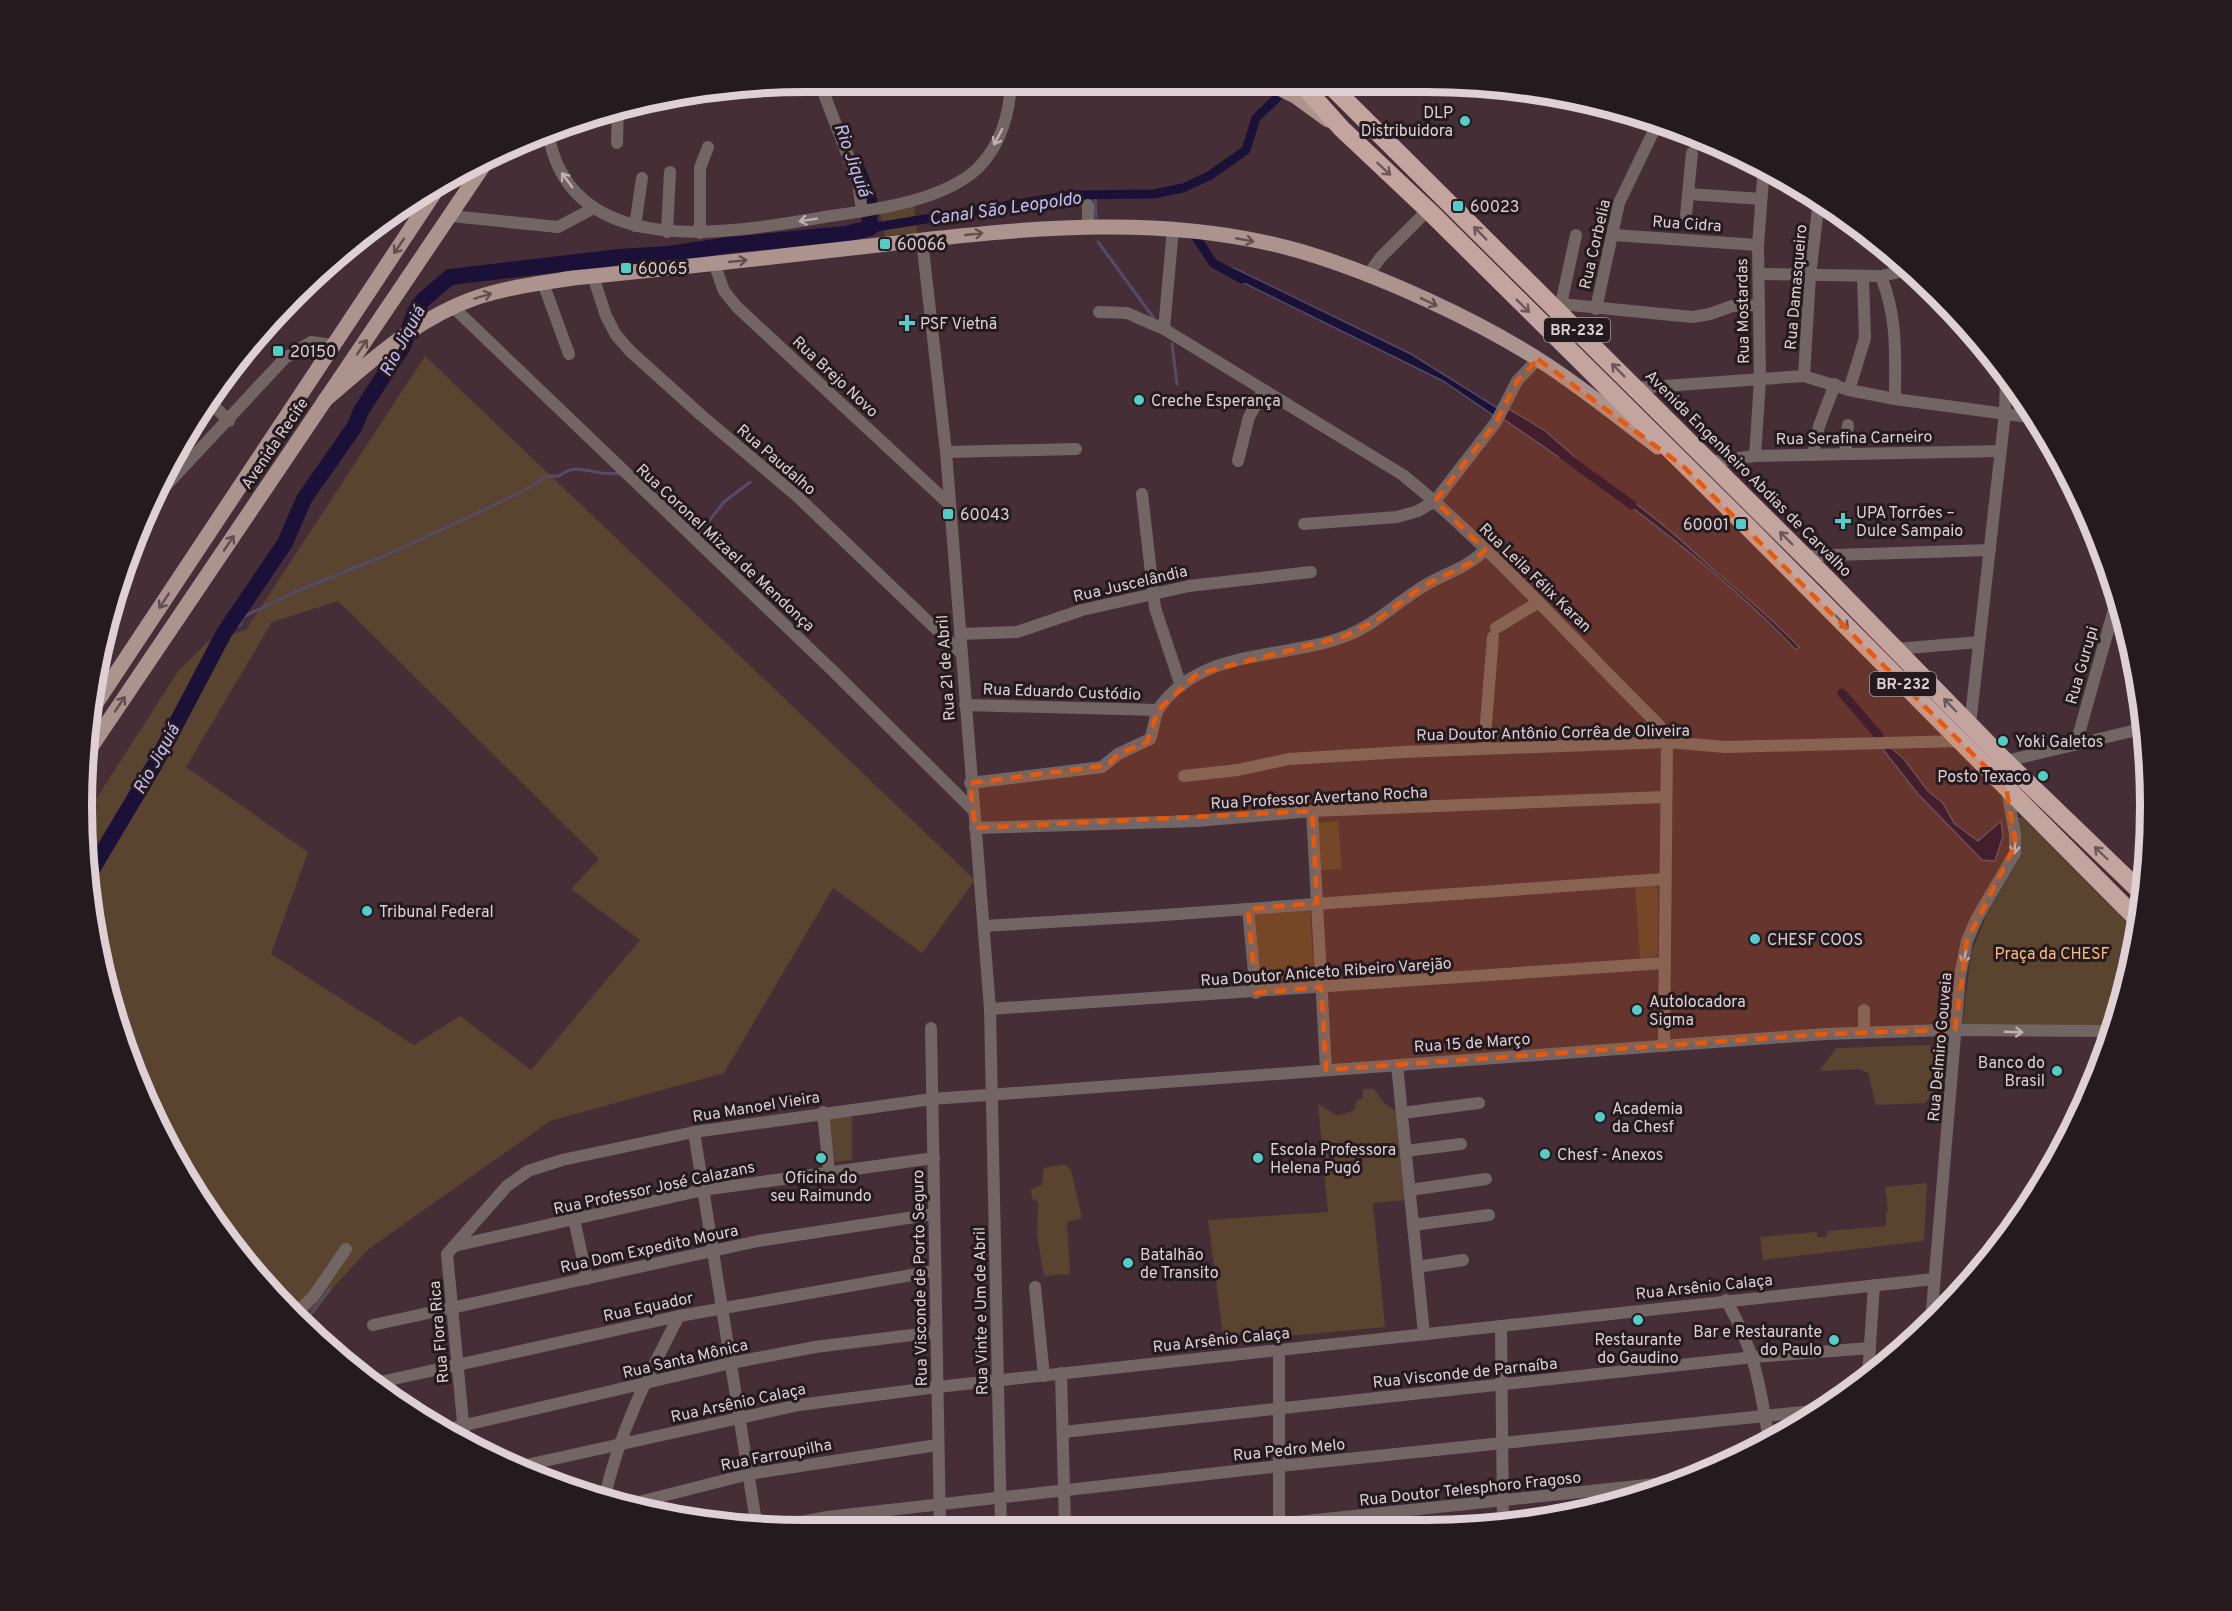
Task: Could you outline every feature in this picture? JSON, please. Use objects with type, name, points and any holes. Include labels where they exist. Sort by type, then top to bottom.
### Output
[{"type":"highway","name":"BR-232","points":[[1309,92],[1342,129],[1428,210],[2132,914]]},
{"type":"highway","name":"Avenida Engenheiro Abdias de Carvalho","points":[[1337,92],[1560,308],[1636,388],[2006,762],[2135,887]]},
{"type":"main road","points":[[1287,92],[1342,129]]},
{"type":"main road","name":"Avenida Recife","points":[[95,741],[481,170]]},
{"type":"main road","name":"Avenida Recife","points":[[100,697],[431,198]]},
{"type":"main road","points":[[325,400],[407,333],[429,320],[476,298],[543,283],[1019,230],[1118,225],[1208,233],[1302,252],[1396,286],[1538,359],[1684,467]]},
{"type":"street","points":[[823,92],[868,210]]},
{"type":"street","points":[[550,139],[555,161],[563,175],[578,195],[594,208],[635,226],[667,232],[738,230],[868,210],[931,195],[978,167],[1004,126],[1009,110],[1010,92]]},
{"type":"street","points":[[617,143],[618,117]]},
{"type":"street","name":"Rua Corbelia","points":[[1596,309],[1623,193],[1655,129]]},
{"type":"street","points":[[700,232],[700,168],[708,147]]},
{"type":"street","points":[[1686,215],[1692,153]]},
{"type":"street","points":[[667,232],[670,172]]},
{"type":"street","name":"Rua Mostardas","points":[[1755,456],[1760,380],[1758,245],[1763,176]]},
{"type":"street","points":[[635,226],[642,178]]},
{"type":"street","points":[[1689,194],[1761,199]]},
{"type":"street","points":[[1088,205],[1088,226]]},
{"type":"street","points":[[451,216],[558,226],[594,208]]},
{"type":"street","name":"Rua Damasqueiro","points":[[1804,376],[1810,276],[1819,209]]},
{"type":"street","points":[[1367,276],[1381,257],[1428,210]]},
{"type":"street","points":[[1164,328],[1173,229]]},
{"type":"street","points":[[1576,235],[1560,308],[1692,317],[1710,314],[1732,306],[1759,305]]},
{"type":"street","name":"Rua Cidra","points":[[1613,235],[1758,245]]},
{"type":"street","name":"Rua 21 de Abril","points":[[922,240],[946,452],[970,783],[984,926],[993,1095]]},
{"type":"street","name":"Rua Brejo Novo","points":[[714,263],[724,291],[736,307],[949,504]]},
{"type":"street","points":[[1760,274],[1863,277],[1900,272]]},
{"type":"street","name":"Rua Paudalho","points":[[593,276],[606,316],[616,335],[630,351],[700,415],[798,497],[960,652]]},
{"type":"street","points":[[1881,276],[1892,305],[1894,322],[1895,399]]},
{"type":"street","points":[[1849,390],[1865,338],[1863,277]]},
{"type":"street","points":[[543,283],[569,354]]},
{"type":"street","name":"Rua Coronel Mizael de Mendonça","points":[[454,308],[833,671],[974,811]]},
{"type":"street","name":"Rua Leila Félix Karan","points":[[1099,312],[1127,314],[1164,328],[1263,391],[1400,473],[1436,501],[1539,602],[1659,725],[1667,742]]},
{"type":"street","points":[[168,484],[285,358],[311,342],[333,345]]},
{"type":"street","points":[[1304,524],[1397,516],[1418,511],[1436,501],[1496,422],[1517,381],[1538,359]]},
{"type":"street","points":[[1636,388],[1804,376],[1849,390],[1895,399],[2024,416]]},
{"type":"street","points":[[1813,454],[1819,426],[1835,384]]},
{"type":"street","points":[[1970,725],[2005,413],[2006,389]]},
{"type":"street","points":[[1238,461],[1249,417],[1263,391]]},
{"type":"street","points":[[214,406],[229,421]]},
{"type":"street","points":[[1845,454],[1848,425]]},
{"type":"street","points":[[946,452],[1076,449]]},
{"type":"street","name":"Rua Serafina Carneiro","points":[[1710,462],[1755,456],[2000,451]]},
{"type":"street","points":[[1142,494],[1153,594],[1158,619],[1180,686]]},
{"type":"street","points":[[970,783],[1034,777],[1107,765],[1118,754],[1150,739],[1158,710],[1180,686],[1197,674],[1233,661],[1346,636],[1380,618],[1421,587],[1472,562],[1485,550]]},
{"type":"street","points":[[1804,556],[1990,550]]},
{"type":"street","name":"Rua Juscelândia","points":[[960,634],[1017,632],[1082,610],[1205,583],[1311,572]]},
{"type":"street","points":[[1484,748],[1495,633],[1539,602]]},
{"type":"street","name":"Rua Gurupi","points":[[2076,744],[2113,612]]},
{"type":"street","points":[[1896,649],[1979,642]]},
{"type":"street","name":"Rua Eduardo Custódio","points":[[965,705],[1158,710]]},
{"type":"street","points":[[2006,762],[2136,730]]},
{"type":"street","name":"Rua Doutor Antônio Corrêa de Oliveira","points":[[1184,776],[1298,759],[1484,748],[1667,742],[1725,747],[1961,741]]},
{"type":"street","points":[[1664,1046],[1663,879],[1667,742]]},
{"type":"street","name":"Rua Delmiro Gouveia","points":[[1932,1309],[1960,976],[1968,941],[2015,853],[2015,834],[2006,788],[2006,762]]},
{"type":"street","name":"Rua Professor Avertano Rocha","points":[[975,828],[1197,820],[1312,811],[1664,797]]},
{"type":"street","points":[[1312,811],[1326,1071]]},
{"type":"street","points":[[984,926],[1663,879]]},
{"type":"street","points":[[1248,909],[1256,993]]},
{"type":"street","name":"Rua Doutor Aniceto Ribeiro Varejão","points":[[990,1009],[1256,993],[1664,963]]},
{"type":"street","points":[[1864,1010],[1864,1032]]},
{"type":"street","name":"Rua Visconde de Porto Seguro","points":[[931,1028],[940,1520]]},
{"type":"street","name":"Rua 15 de Março","points":[[993,1095],[1864,1032],[2104,1031]]},
{"type":"street","points":[[1397,1065],[1424,1335]]},
{"type":"street","name":"Rua Manoel Vieira","points":[[450,1250],[507,1185],[528,1171],[562,1160],[694,1132],[823,1112],[932,1099],[993,1095]]},
{"type":"street","name":"Rua Vinte e Um de Abril","points":[[993,1095],[1001,1520]]},
{"type":"street","points":[[1402,1113],[1479,1103]]},
{"type":"street","points":[[823,1112],[829,1171]]},
{"type":"street","points":[[694,1132],[755,1518]]},
{"type":"street","points":[[1406,1151],[1461,1144]]},
{"type":"street","name":"Rua Professor José Calazans","points":[[450,1250],[703,1190],[934,1158]]},
{"type":"street","points":[[1410,1190],[1486,1179]]},
{"type":"street","name":"Rua Dom Expedito Moura","points":[[373,1325],[713,1251],[934,1214]]},
{"type":"street","points":[[1413,1225],[1489,1215]]},
{"type":"street","points":[[574,1220],[587,1279]]},
{"type":"street","points":[[300,1309],[313,1297],[346,1249]]},
{"type":"street","name":"Rua Flora Rica","points":[[450,1250],[452,1308],[464,1432]]},
{"type":"street","points":[[1418,1267],[1463,1260]]},
{"type":"street","name":"Rua Equador","points":[[384,1381],[458,1367],[679,1316],[934,1271]]},
{"type":"street","name":"Rua Arsênio Calaça","points":[[530,1464],[799,1405],[1061,1373],[1934,1279]]},
{"type":"street","points":[[1869,1366],[1874,1285]]},
{"type":"street","points":[[1035,1287],[1044,1376]]},
{"type":"street","points":[[1726,1300],[1742,1327],[1754,1357],[1767,1433]]},
{"type":"street","points":[[606,1491],[618,1444],[643,1385],[679,1316]]},
{"type":"street","points":[[1501,1326],[1503,1515]]},
{"type":"street","name":"Rua Santa Mônica","points":[[454,1427],[731,1363],[815,1347],[936,1332]]},
{"type":"street","name":"Rua Visconde de Parnaíba","points":[[1063,1432],[1754,1357],[1870,1348]]},
{"type":"street","points":[[1276,1520],[1280,1466],[1279,1349]]},
{"type":"street","points":[[1061,1373],[1065,1520]]},
{"type":"street","name":"Rua Pedro Melo","points":[[845,1520],[939,1504],[1803,1412]]},
{"type":"street","name":"Rua Farroupilha","points":[[644,1501],[749,1474],[937,1445]]},
{"type":"street","name":"Rua Doutor Telesphoro Fragoso","points":[[1324,1520],[1644,1485]]},
{"type":"highlighted area","points":[[1538,359],[1684,467],[1977,756],[2006,787],[2016,844],[1967,941],[1955,1030],[1826,1034],[1326,1070],[1321,987],[1256,993],[1248,909],[1317,903],[1312,811],[975,828],[970,783],[1108,765],[1118,754],[1147,742],[1158,710],[1197,674],[1345,636],[1380,618],[1421,587],[1472,562],[1485,550],[1435,501],[1496,422],[1517,381]]},
{"type":"green space","points":[[914,200],[917,233],[885,236],[879,208]]},
{"type":"green space","points":[[425,356],[975,880],[922,953],[833,888],[724,1073],[550,1121],[370,1248],[307,1315],[239,1240],[187,1162],[165,1121],[129,1035],[105,945],[98,899],[93,852],[92,805],[179,670],[210,640],[246,630]],"holes":[[[338,601],[599,859],[571,889],[640,940],[531,1070],[460,1016],[414,1045],[271,954],[308,852],[186,767],[272,622]]]},
{"type":"green space","name":"Praça da CHESF","points":[[2022,817],[2130,925],[2105,1027],[1962,1027],[1971,953],[1987,914],[2019,856],[2017,818]]},
{"type":"green space","points":[[1338,821],[1342,869],[1321,870],[1318,823]]},
{"type":"green space","points":[[1635,884],[1655,885],[1658,889],[1658,953],[1653,957],[1640,958]]},
{"type":"green space","points":[[1310,909],[1314,979],[1267,984],[1258,981],[1253,917],[1256,912]]},
{"type":"green space","points":[[1929,1045],[1937,1055],[1934,1095],[1924,1103],[1876,1105],[1868,1073],[1858,1069],[1819,1071],[1836,1048]]},
{"type":"green space","points":[[1363,1089],[1374,1089],[1384,1103],[1396,1111],[1405,1200],[1373,1203],[1385,1327],[1224,1342],[1208,1220],[1328,1212],[1318,1104],[1338,1116],[1355,1110],[1356,1101],[1363,1098]]},
{"type":"green space","points":[[852,1111],[852,1160],[835,1162],[827,1116]]},
{"type":"green space","points":[[1064,1164],[1071,1170],[1082,1218],[1067,1222],[1070,1274],[1044,1276],[1037,1236],[1038,1202],[1032,1199],[1031,1189],[1042,1185],[1044,1168]]},
{"type":"green space","points":[[1927,1183],[1924,1241],[1763,1260],[1760,1237],[1817,1232],[1817,1237],[1827,1237],[1827,1231],[1886,1226],[1886,1212],[1888,1211],[1885,1187]]},
{"type":"shaded area","points":[[1234,268],[1411,354],[1499,409],[1496,417],[1443,381],[1232,277]]},
{"type":"shaded area","points":[[1509,409],[1544,430],[1574,456],[1570,465],[1502,418]]},
{"type":"shaded area","points":[[1622,494],[1681,540],[1799,647],[1796,650],[1713,572],[1622,500]]},
{"type":"shaded area","points":[[1889,746],[1904,759],[1928,791],[1943,803],[1954,823],[1978,841],[2001,821],[2003,836],[1995,861],[1982,860],[1918,794],[1881,747]]},
{"type":"waterway","name":"Canal São Leopoldo","points":[[870,228],[1072,195],[1153,194],[1183,188],[1209,176],[1246,150],[1256,118],[1277,98]]},
{"type":"waterway","name":"Rio Jiquiá","points":[[94,866],[155,764],[224,633],[285,543],[304,499],[355,426],[361,411],[403,346],[415,312],[423,300],[450,277],[846,234],[870,228],[869,200],[858,171]]},
{"type":"waterway","points":[[1095,195],[1096,217]]},
{"type":"waterway","points":[[1196,237],[1213,263],[1242,279]]},
{"type":"waterway","points":[[1098,242],[1153,317]]},
{"type":"waterway","points":[[1172,344],[1177,384]]},
{"type":"waterway","points":[[1563,455],[1632,505]]},
{"type":"waterway","points":[[224,633],[240,625],[243,617],[297,591],[389,554],[520,493],[547,476],[559,476],[575,469],[622,474]]},
{"type":"waterway","points":[[698,535],[724,502],[750,482]]},
{"type":"waterway","points":[[1842,693],[1879,736]]},
{"type":"waterway","points":[[309,1317],[330,1289]]},
{"type":"place","name":"DLP Distribuidora","points":[[1465,121]]},
{"type":"place","name":"60023","points":[[1458,206]]},
{"type":"place","name":"60066","points":[[885,244]]},
{"type":"place","name":"60065","points":[[626,268]]},
{"type":"place","name":"PSF Vietnã","points":[[907,323]]},
{"type":"place","name":"20150","points":[[278,351]]},
{"type":"place","name":"Creche Esperança","points":[[1139,400]]},
{"type":"place","name":"60043","points":[[948,514]]},
{"type":"place","name":"UPA Torrões – Dulce Sampaio","points":[[1843,521]]},
{"type":"place","name":"60001","points":[[1741,524]]},
{"type":"place","name":"Yoki Galetos","points":[[2003,741]]},
{"type":"place","name":"Posto Texaco","points":[[2043,776]]},
{"type":"place","name":"Tribunal Federal","points":[[367,911]]},
{"type":"place","name":"CHESF COOS","points":[[1755,939]]},
{"type":"place","name":"Autolocadora Sigma","points":[[1637,1010]]},
{"type":"place","name":"Banco do Brasil","points":[[2057,1071]]},
{"type":"place","name":"Academia da Chesf","points":[[1600,1117]]},
{"type":"place","name":"Chesf - Anexos","points":[[1545,1154]]},
{"type":"place","name":"Oficina do seu Raimundo","points":[[821,1158]]},
{"type":"place","name":"Escola Professora Helena Pugó","points":[[1258,1158]]},
{"type":"place","name":"Batalhão de Transito","points":[[1128,1263]]},
{"type":"place","name":"Restaurante do Gaudino","points":[[1638,1320]]},
{"type":"place","name":"Bar e Restaurante do Paulo","points":[[1834,1340]]}]
